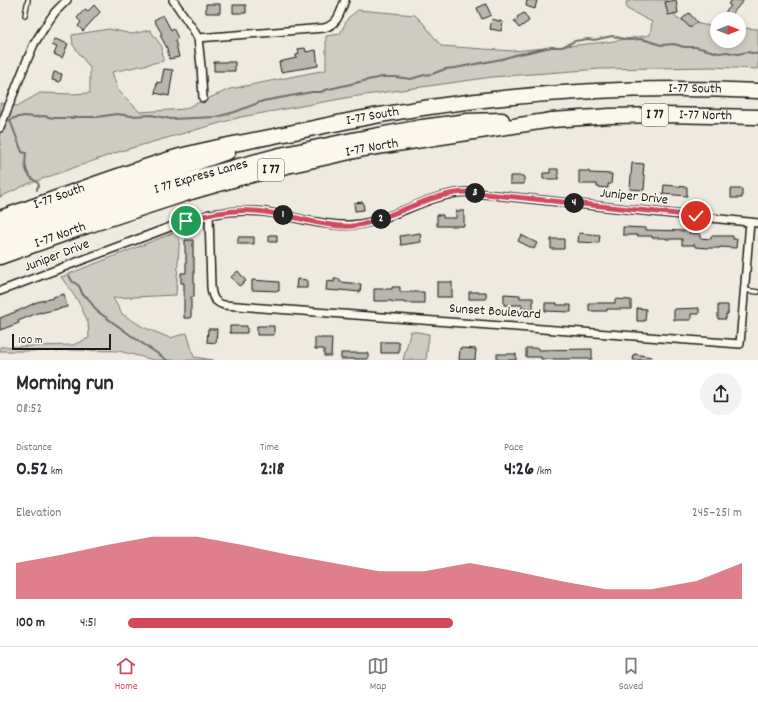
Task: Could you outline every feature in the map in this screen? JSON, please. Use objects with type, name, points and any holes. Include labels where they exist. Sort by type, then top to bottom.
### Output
[{"type":"highway","name":"I-77 South","points":[[0,218],[181,156],[222,146],[385,114],[518,96],[579,92],[692,89],[758,91]]},
{"type":"highway","name":"I-77 North","points":[[0,257],[166,199],[229,181],[338,154],[552,120],[610,116],[664,115],[758,117]]},
{"type":"highway","name":"I 77 Express Lanes","points":[[0,244],[117,202],[198,177],[280,155],[422,127],[462,122],[552,120]]},
{"type":"highway","name":"I 77 Express Lanes","points":[[0,232],[106,194],[280,135]]},
{"type":"street","points":[[0,128],[34,44],[55,12],[67,0]]},
{"type":"street","points":[[173,0],[194,29],[198,38],[203,98]]},
{"type":"street","points":[[198,38],[329,27],[335,23],[345,0]]},
{"type":"street","name":"Juniper Drive","points":[[0,291],[186,221],[209,214],[231,211],[254,211],[334,225],[353,226],[373,222],[441,196],[466,192],[758,223]]},
{"type":"street","name":"Sunset Boulevard","points":[[209,214],[212,295],[216,301],[224,305],[740,344],[750,222]]},
{"type":"lane","points":[[25,15],[28,0]]},
{"type":"lane","points":[[745,290],[758,292]]},
{"type":"shaded area","points":[[633,0],[667,0],[677,19],[710,25],[710,48],[746,48],[746,28],[758,29],[758,69],[712,67],[600,69],[492,77],[351,97],[241,117],[121,151],[28,184],[0,197],[0,103],[17,106],[40,93],[90,93],[90,68],[73,45],[72,35],[109,29],[132,34],[150,30],[162,47],[163,61],[112,72],[118,90],[140,112],[184,109],[230,89],[326,70],[326,36],[340,34],[348,18],[358,10],[415,15],[441,46],[513,51],[608,42],[650,35],[652,22],[627,9],[626,2]]},
{"type":"shaded area","points":[[180,230],[176,295],[113,298],[122,314],[143,327],[170,338],[187,333],[194,357],[213,360],[152,360],[119,351],[0,351],[0,347],[73,345],[89,338],[88,322],[78,301],[61,277]]},
{"type":"shaded area","points":[[411,331],[429,334],[426,360],[403,360]]},
{"type":"building","points":[[527,0],[537,0],[535,9],[526,6]]},
{"type":"building","points":[[676,0],[678,13],[668,15],[665,2]]},
{"type":"building","points":[[732,0],[744,0],[734,12],[725,12],[731,6],[728,4]]},
{"type":"building","points":[[206,4],[220,4],[220,13],[206,13]]},
{"type":"building","points":[[486,4],[491,15],[482,19],[477,8]]},
{"type":"building","points":[[94,5],[100,12],[83,31],[78,26],[81,22],[77,18],[85,9],[88,11]]},
{"type":"building","points":[[233,5],[246,5],[246,13],[233,13]]},
{"type":"building","points":[[524,13],[529,21],[519,28],[514,21],[518,19],[517,17]]},
{"type":"building","points":[[689,13],[697,22],[690,28],[682,19]]},
{"type":"building","points":[[163,15],[171,30],[173,28],[178,38],[175,40],[179,57],[169,59],[167,48],[160,35],[162,34],[154,20]]},
{"type":"building","points":[[492,19],[503,22],[501,31],[490,29]]},
{"type":"building","points":[[55,39],[68,44],[62,58],[54,54],[57,47],[52,45]]},
{"type":"building","points":[[305,48],[306,52],[316,50],[318,66],[281,72],[279,62],[296,58],[296,55],[299,54],[298,49]]},
{"type":"building","points":[[214,62],[235,62],[235,71],[214,71]]},
{"type":"building","points":[[164,69],[173,70],[169,96],[155,93],[157,82],[161,83]]},
{"type":"building","points":[[54,72],[62,74],[60,82],[52,80]]},
{"type":"building","points":[[632,163],[644,164],[644,190],[630,189]]},
{"type":"building","points":[[550,169],[558,169],[558,179],[543,179],[543,173],[550,173]]},
{"type":"building","points":[[579,171],[612,174],[611,184],[608,184],[608,188],[597,187],[597,184],[579,184]]},
{"type":"building","points":[[510,176],[524,176],[524,184],[510,184]]},
{"type":"building","points":[[664,185],[687,187],[687,196],[663,194]]},
{"type":"building","points":[[731,189],[742,189],[742,198],[731,198]]},
{"type":"building","points":[[363,202],[364,210],[355,211],[354,203]]},
{"type":"building","points":[[456,211],[464,211],[464,226],[437,226],[437,215],[443,215],[443,218],[456,218]]},
{"type":"building","points":[[623,227],[646,228],[646,230],[689,231],[689,233],[700,234],[700,238],[711,239],[711,236],[733,236],[733,239],[737,239],[736,248],[695,247],[695,245],[682,245],[682,239],[623,235]]},
{"type":"building","points":[[420,233],[421,242],[401,245],[400,236]]},
{"type":"building","points":[[579,233],[600,235],[599,243],[578,242]]},
{"type":"building","points":[[269,235],[277,235],[277,242],[269,242]]},
{"type":"building","points":[[521,235],[537,243],[534,249],[518,241]]},
{"type":"building","points":[[238,237],[254,237],[254,244],[238,244]]},
{"type":"building","points":[[551,239],[564,239],[564,249],[551,249]]},
{"type":"building","points":[[185,240],[193,240],[194,297],[191,297],[191,318],[184,318],[184,283],[181,283],[181,273],[186,273]]},
{"type":"building","points":[[238,271],[246,281],[239,286],[231,277]]},
{"type":"building","points":[[297,279],[307,280],[307,288],[296,288]]},
{"type":"building","points":[[334,279],[340,279],[340,282],[361,284],[360,292],[326,290],[327,281],[334,282]]},
{"type":"building","points":[[252,280],[279,282],[279,291],[252,290]]},
{"type":"building","points":[[437,282],[452,282],[452,297],[437,297]]},
{"type":"building","points":[[392,287],[400,287],[400,292],[424,292],[424,303],[374,301],[374,289],[392,289]]},
{"type":"building","points":[[469,292],[486,292],[486,299],[469,299]]},
{"type":"building","points":[[64,294],[67,307],[40,312],[18,321],[19,323],[0,330],[0,318],[37,302]]},
{"type":"building","points":[[504,294],[520,295],[520,298],[533,298],[533,309],[522,309],[522,305],[504,305]]},
{"type":"building","points":[[615,299],[631,300],[631,309],[589,311],[589,303],[615,303]]},
{"type":"building","points":[[545,303],[571,305],[571,312],[545,311]]},
{"type":"building","points":[[718,305],[728,305],[728,314],[726,314],[726,319],[718,319]]},
{"type":"building","points":[[637,308],[646,309],[645,321],[637,321]]},
{"type":"building","points":[[699,308],[699,314],[691,314],[691,320],[674,320],[674,309]]},
{"type":"building","points":[[230,326],[247,326],[247,333],[230,333]]},
{"type":"building","points":[[257,326],[274,326],[274,335],[257,335]]},
{"type":"building","points":[[208,329],[217,329],[216,343],[207,342]]},
{"type":"building","points":[[315,338],[332,338],[331,356],[324,356],[324,349],[315,349]]},
{"type":"building","points":[[381,342],[399,342],[399,353],[381,353]]},
{"type":"building","points":[[460,348],[476,349],[475,360],[459,360]]},
{"type":"building","points":[[526,348],[538,348],[538,350],[592,349],[592,359],[541,359],[541,357],[526,357]]},
{"type":"building","points":[[341,353],[368,353],[368,359],[341,359]]},
{"type":"building","points":[[497,354],[516,354],[516,360],[497,360]]},
{"type":"building","points":[[634,354],[652,357],[651,360],[633,360]]},
{"type":"waterway","points":[[37,190],[39,186],[38,183],[30,177],[25,167],[26,153],[22,152],[10,120],[14,118],[24,116],[72,118],[97,117],[117,114],[132,116],[151,115],[171,119],[216,117],[235,112],[263,101],[312,92],[321,92],[382,77],[411,79],[445,69],[502,59],[551,47],[562,47],[575,41],[588,39],[594,40],[612,36],[628,40],[642,39],[661,45],[674,44],[684,47],[696,47],[719,53],[727,52],[738,54],[747,52],[758,54]]},
{"type":"waterway","points":[[69,275],[72,281],[79,286],[83,295],[87,297],[97,311],[167,360]]},
{"type":"route","points":[[186,221],[220,212],[254,211],[334,225],[353,226],[373,222],[441,196],[466,192],[696,216]]}]
